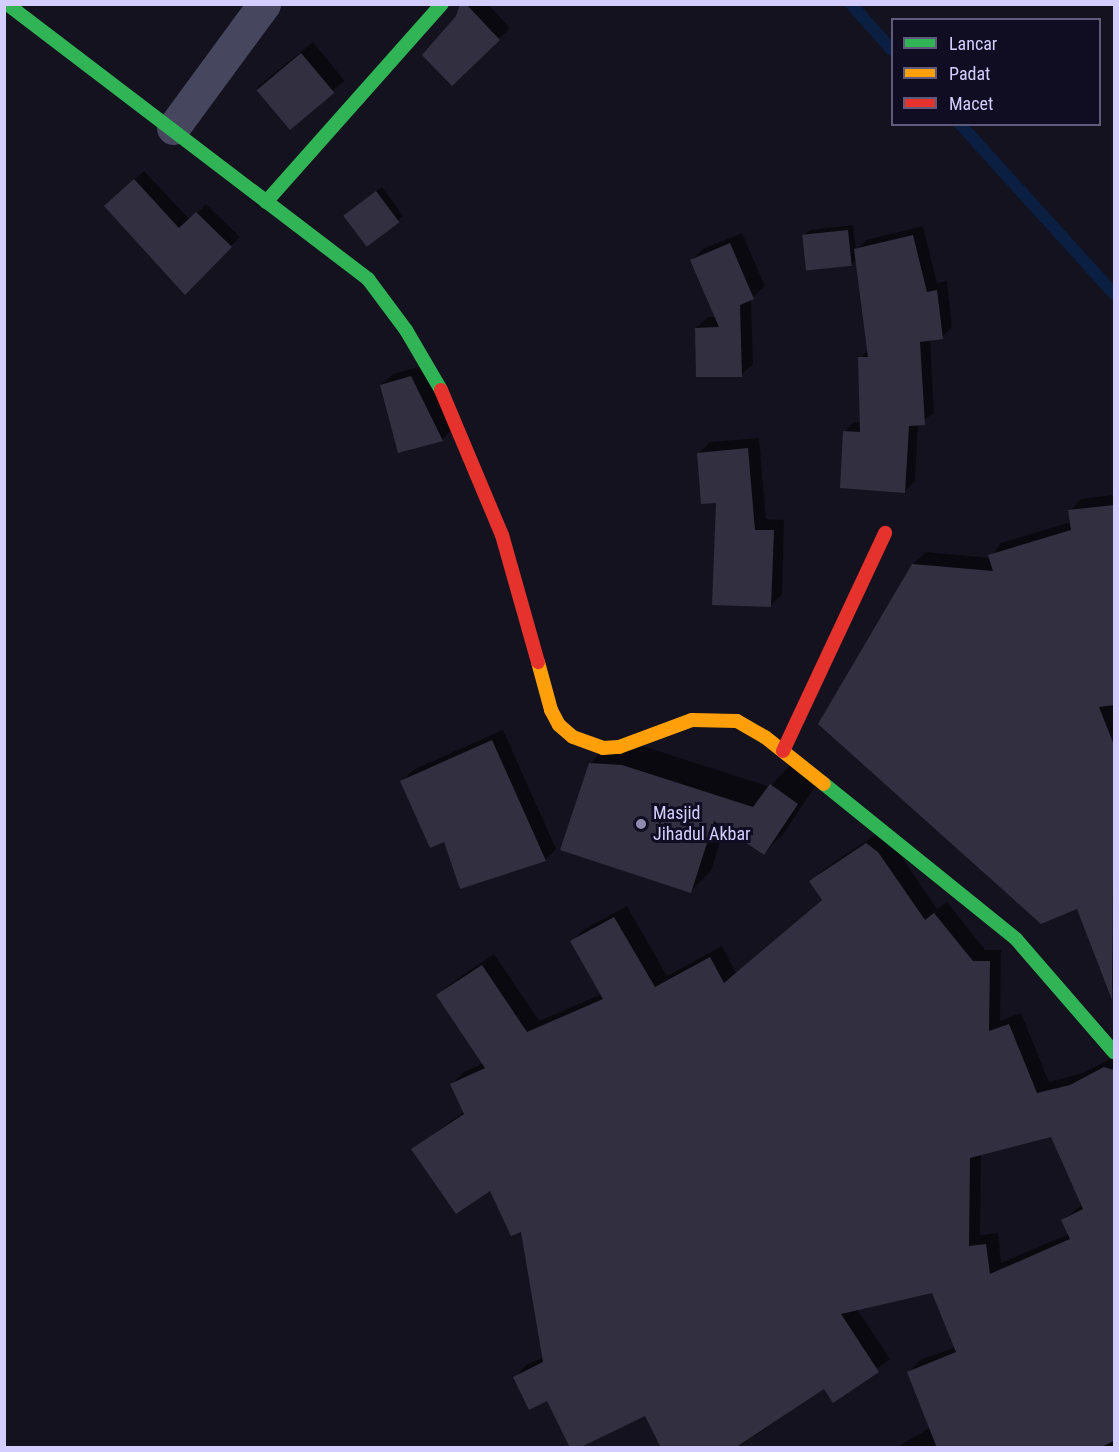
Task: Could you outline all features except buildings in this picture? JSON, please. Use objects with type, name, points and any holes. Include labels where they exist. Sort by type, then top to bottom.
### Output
[{"type":"street","points":[[7,4],[173,128],[368,279],[406,330],[444,395],[502,535],[551,710],[560,725],[573,737],[603,748],[618,747],[670,726],[714,719],[736,722],[783,751],[1016,939],[1114,1052]]},
{"type":"street","points":[[173,128],[264,4]]},
{"type":"street","points":[[266,202],[442,4]]},
{"type":"street","points":[[783,751],[885,533]]},
{"type":"waterway","points":[[851,4],[891,49]]},
{"type":"waterway","points":[[962,126],[1114,294]]},
{"type":"traffic: fast","points":[[7,4],[368,279],[406,330],[441,390]]},
{"type":"traffic: fast","points":[[266,202],[442,4]]},
{"type":"traffic: fast","points":[[824,784],[1016,939],[1114,1052]]},
{"type":"traffic: slow","points":[[538,662],[551,710],[559,725],[573,737],[603,748],[619,747],[692,720],[737,721],[765,737],[824,784]]},
{"type":"traffic: jam","points":[[441,390],[502,535],[538,662]]},
{"type":"traffic: jam","points":[[783,751],[885,533]]},
{"type":"place","name":"Masjid Jihadul Akbar","points":[[641,824]]}]
